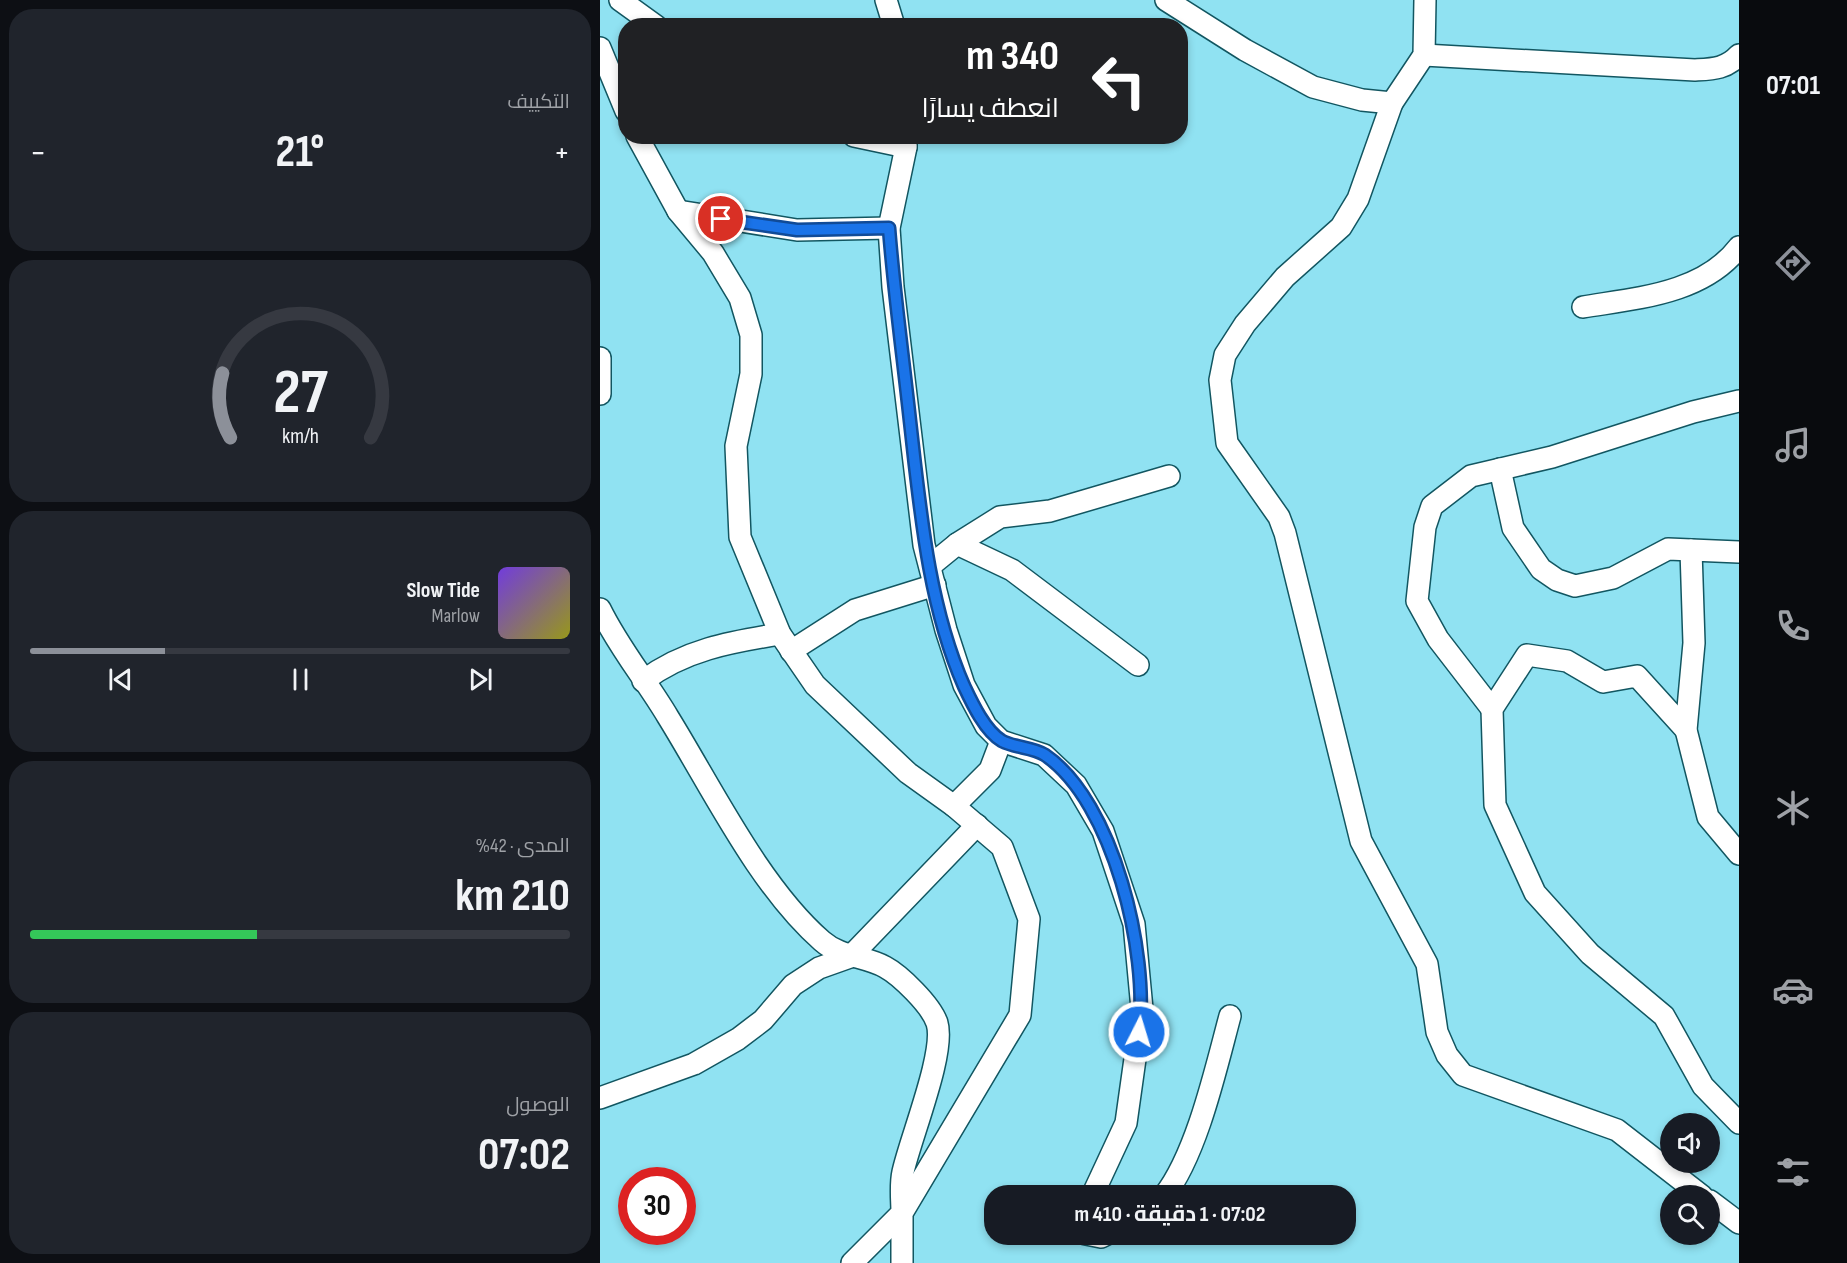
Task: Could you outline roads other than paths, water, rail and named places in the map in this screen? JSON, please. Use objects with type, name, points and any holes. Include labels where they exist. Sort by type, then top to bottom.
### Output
[{"type":"street","points":[[620,0],[645,18]]},
{"type":"street","points":[[886,0],[892,18]]},
{"type":"street","points":[[1166,0],[1245,50],[1313,87],[1362,100],[1392,103]]},
{"type":"street","points":[[1425,0],[1424,55],[1392,103],[1358,199],[1341,227],[1285,277],[1245,324],[1225,355],[1220,380],[1227,443],[1279,517],[1285,533],[1361,841],[1427,964],[1437,1032],[1447,1054],[1463,1075],[1617,1130],[1688,1185]]},
{"type":"street","points":[[600,48],[618,92]]},
{"type":"street","points":[[1424,55],[1695,70],[1720,69],[1737,64]]},
{"type":"street","points":[[641,144],[678,211],[713,253],[740,298],[751,335],[751,374],[736,446],[740,537],[786,642],[823,693],[908,773],[954,806],[1002,847],[1029,919],[1020,1015],[902,1213],[852,1263]]},
{"type":"street","points":[[906,144],[889,228],[893,287],[924,544],[932,576],[964,685],[987,726],[1001,741],[1044,755],[1076,785],[1103,831],[1134,924],[1142,1009],[1126,1123],[1097,1185]]},
{"type":"street","points":[[678,211],[797,230],[889,228]]},
{"type":"street","points":[[1583,307],[1677,289],[1703,277],[1731,257],[1739,247]]},
{"type":"street","points":[[600,358],[600,394]]},
{"type":"street","points":[[1492,709],[1438,639],[1417,601],[1425,527],[1432,506],[1471,476],[1552,457],[1693,412],[1739,401]]},
{"type":"street","points":[[1500,469],[1513,528],[1541,569],[1557,580],[1575,585],[1613,578],[1668,549],[1739,552]]},
{"type":"street","points":[[643,681],[662,667],[689,654],[727,643],[786,642],[932,576],[957,544],[1000,518],[1050,511],[1169,476]]},
{"type":"street","points":[[957,544],[1012,570],[1138,665]]},
{"type":"street","points":[[1691,550],[1694,643],[1686,730],[1708,817],[1739,854]]},
{"type":"street","points":[[600,609],[613,636],[667,714],[739,837],[787,903],[823,943],[850,957],[884,966],[916,992],[937,1022],[938,1047],[902,1175],[902,1263]]},
{"type":"street","points":[[1686,730],[1637,676],[1603,682],[1567,661],[1527,655],[1492,709],[1495,806],[1535,893],[1590,954],[1664,1016],[1703,1086],[1739,1124]]},
{"type":"street","points":[[954,806],[990,770],[1001,741]]},
{"type":"street","points":[[600,1098],[694,1064],[738,1039],[763,1020],[793,985],[819,968],[850,957],[977,825]]},
{"type":"street","points":[[1172,1185],[1207,1101],[1230,1016]]},
{"type":"street","points":[[1720,1209],[1739,1223]]}]
